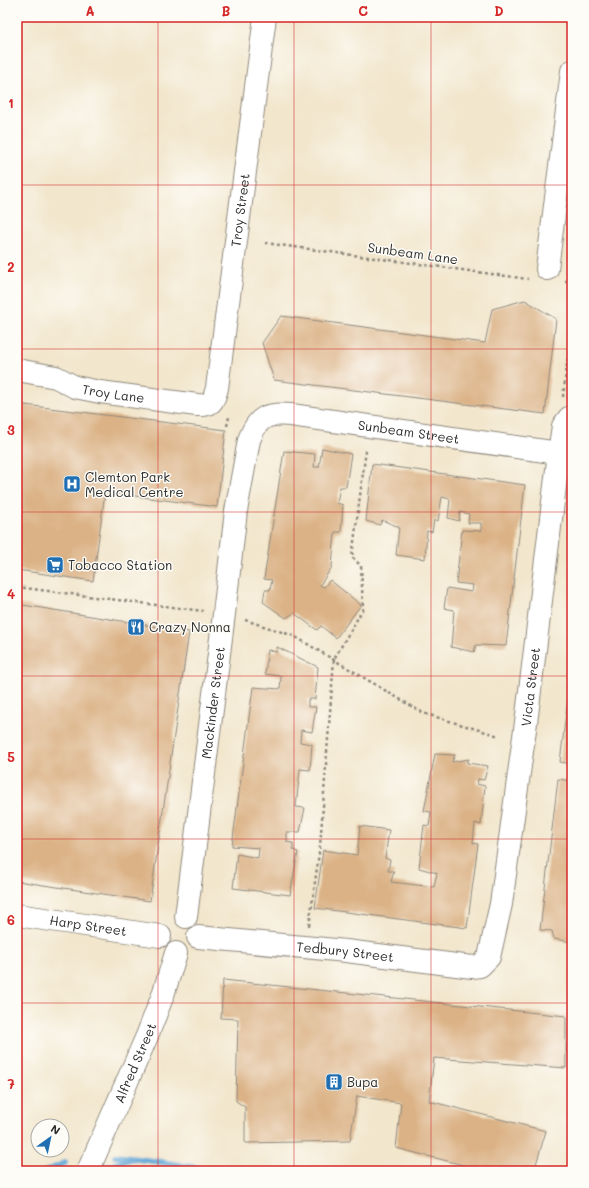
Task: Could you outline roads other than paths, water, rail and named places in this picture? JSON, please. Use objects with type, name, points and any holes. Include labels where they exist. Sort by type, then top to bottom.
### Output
[{"type":"street","name":"Troy Street","points":[[214,396],[265,17]]},
{"type":"street","points":[[547,269],[572,71]]},
{"type":"street","name":"Troy Lane","points":[[17,370],[56,376],[75,386],[100,392],[197,405],[206,406],[214,396]]},
{"type":"street","name":"Victa Street","points":[[489,957],[502,896],[526,723],[559,453],[566,409]]},
{"type":"street","name":"Sunbeam Street","points":[[259,420],[273,415],[291,415],[559,453]]},
{"type":"street","name":"Mackinder Street","points":[[186,916],[239,496],[249,440],[252,430],[259,420]]},
{"type":"street","name":"Harp Street","points":[[17,915],[160,936]]},
{"type":"street","points":[[179,915],[186,916],[196,924],[198,930],[197,942],[193,948],[182,953],[176,953],[165,948],[160,936],[160,929],[167,919],[179,915]]},
{"type":"street","name":"Tedbury Street","points":[[198,937],[346,951],[472,967],[480,966],[489,957]]},
{"type":"street","name":"Alfred Street","points":[[88,1171],[150,1029],[163,995],[176,953]]},
{"type":"waterway","points":[[115,1156],[215,1171]]},
{"type":"waterway","points":[[109,1166],[130,1159]]},
{"type":"waterway","points":[[47,1171],[65,1163]]},
{"type":"place","name":"Clemton Park Medical Centre","points":[[72,484]]},
{"type":"place","name":"Tobacco Station","points":[[55,565]]},
{"type":"place","name":"Crazy Nonna","points":[[136,627]]},
{"type":"place","name":"Bupa","points":[[334,1082]]}]
